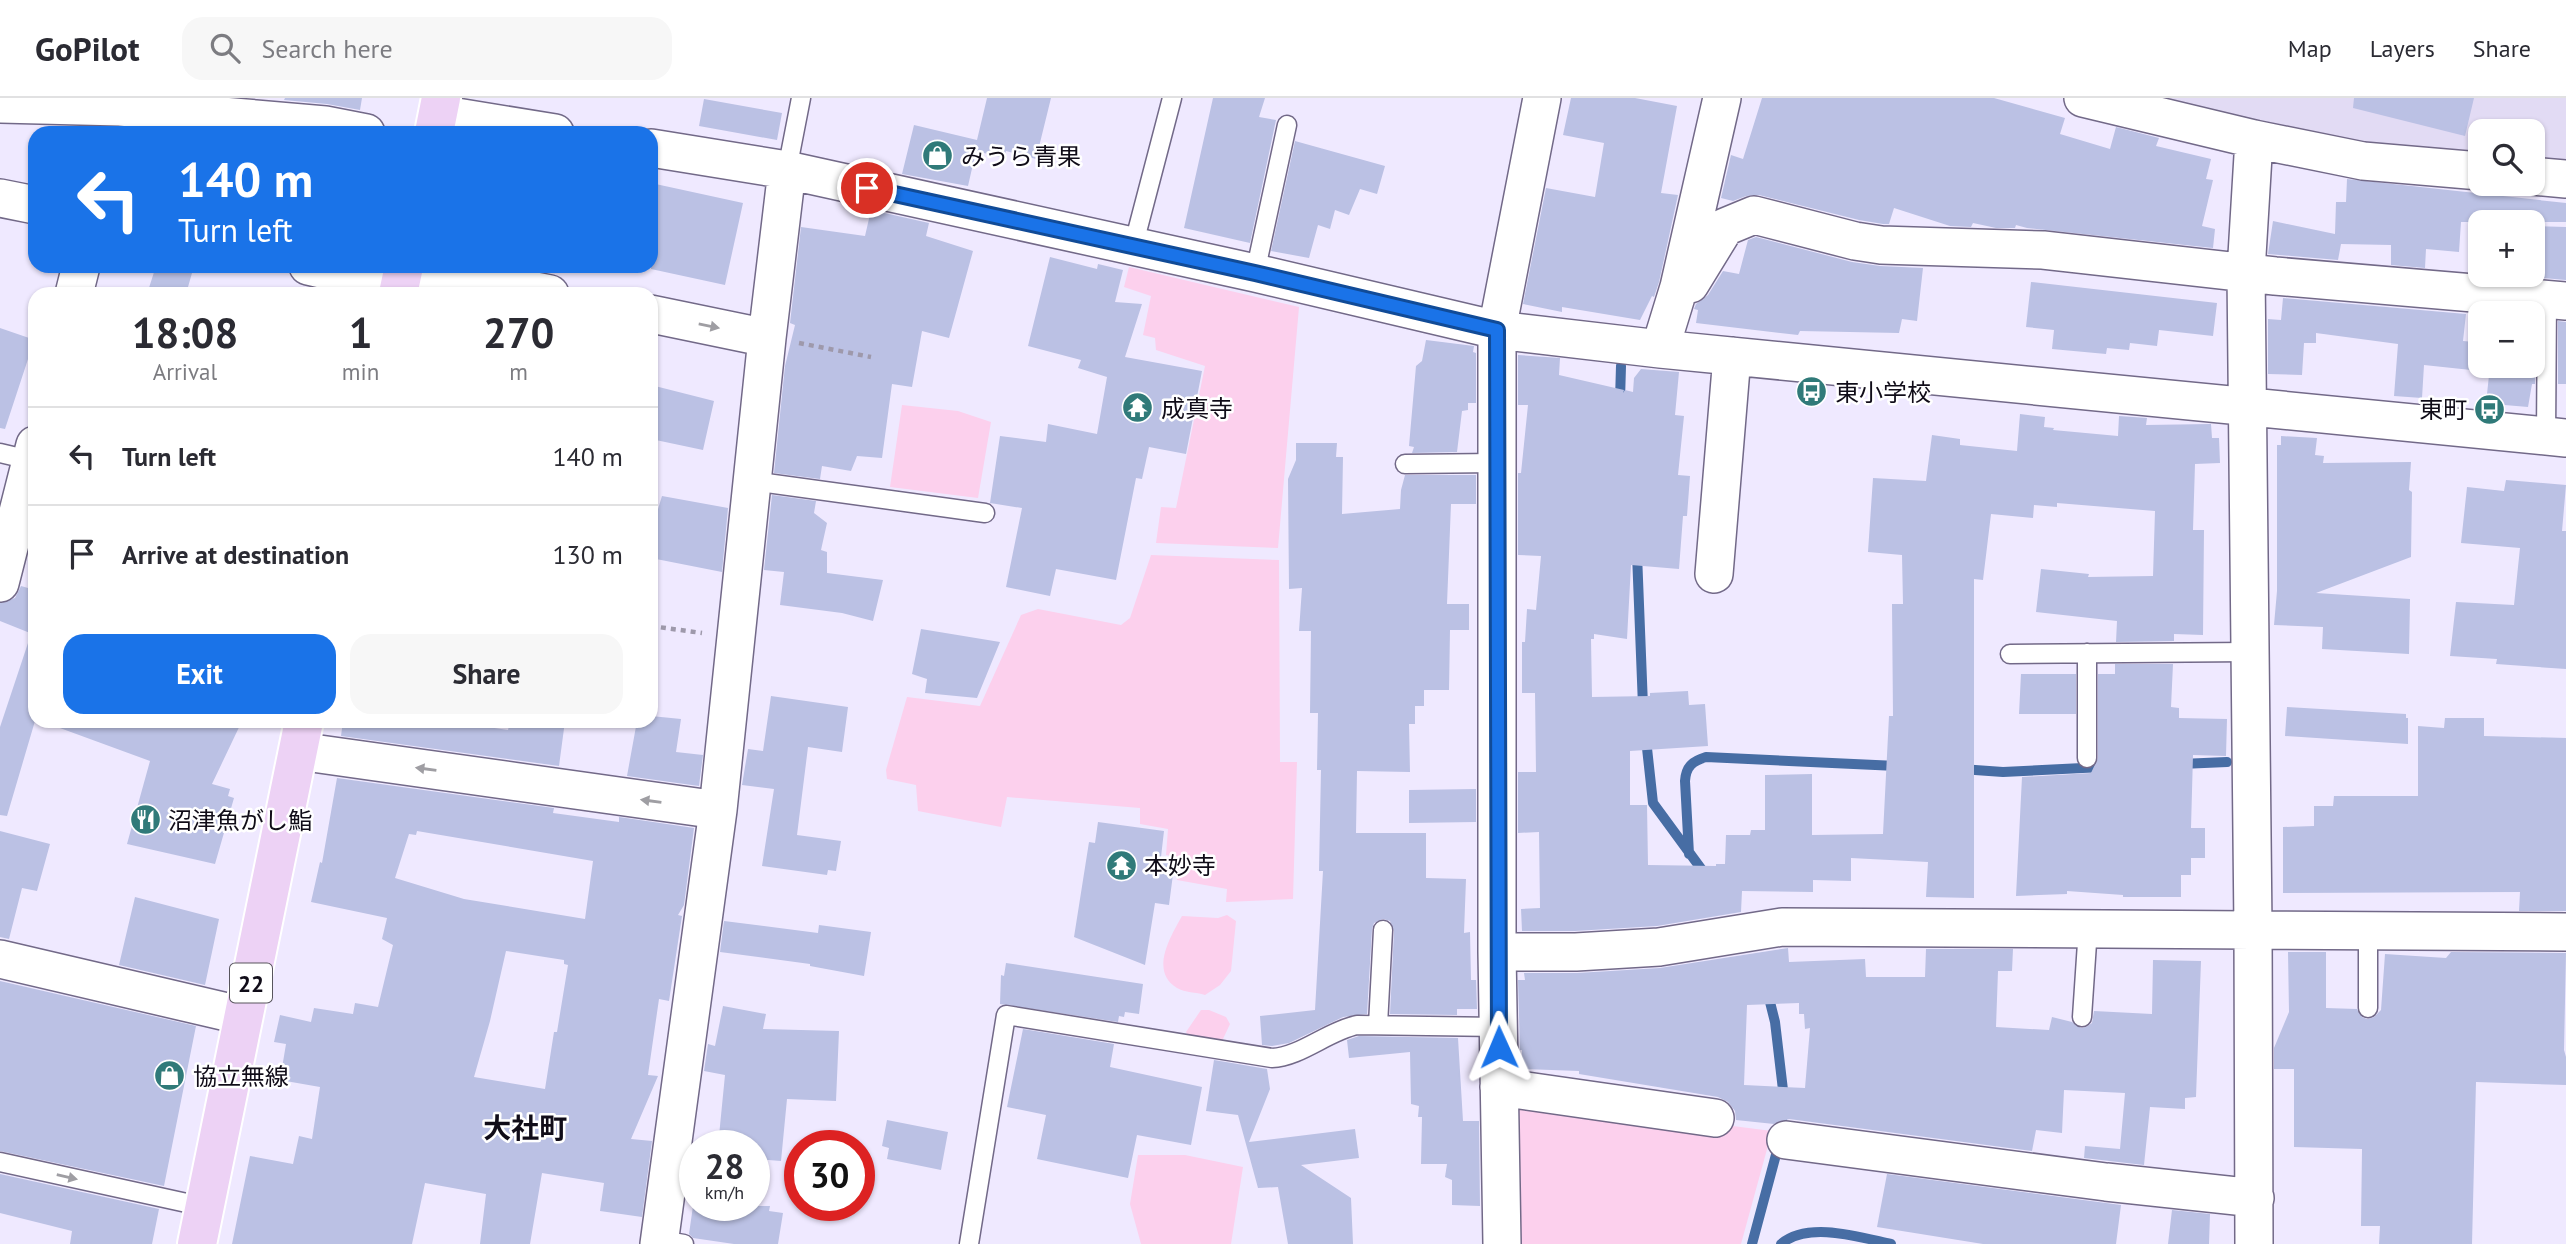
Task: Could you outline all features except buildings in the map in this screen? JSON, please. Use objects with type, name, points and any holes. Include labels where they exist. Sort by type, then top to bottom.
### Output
[{"type":"main road","name":"22","points":[[197,1244],[301,736]]},
{"type":"street","points":[[1503,1244],[1497,952],[1497,330],[1542,98]]},
{"type":"street","points":[[1660,349],[1679,287],[1722,98]]},
{"type":"street","points":[[2083,98],[2254,139],[2363,161],[2468,170]]},
{"type":"street","points":[[0,104],[330,126]]},
{"type":"street","points":[[438,115],[510,126]]},
{"type":"street","points":[[2254,139],[2246,272],[2254,1244]]},
{"type":"street","points":[[658,149],[787,170],[1255,273],[1497,330],[1660,349],[2556,437]]},
{"type":"street","points":[[668,1243],[787,170]]},
{"type":"street","points":[[2545,177],[2566,179]]},
{"type":"street","points":[[0,198],[28,204]]},
{"type":"street","points":[[1679,287],[1690,284],[1725,227],[1754,215],[1845,239],[1881,245],[2043,250],[2246,272],[2557,300]]},
{"type":"street","points":[[363,273],[486,287]]},
{"type":"street","points":[[658,315],[767,338]]},
{"type":"street","points":[[1714,574],[1732,356]]},
{"type":"street","points":[[0,583],[25,455]]},
{"type":"street","points":[[301,736],[718,810]]},
{"type":"street","points":[[1497,952],[1576,952],[1659,947],[1782,927],[2566,932]]},
{"type":"street","points":[[0,959],[244,1016]]},
{"type":"street","points":[[1499,1087],[1715,1118]]},
{"type":"street","points":[[1786,1140],[2106,1182],[2255,1198]]},
{"type":"lane","points":[[787,170],[801,98]]},
{"type":"lane","points":[[1133,247],[1172,98]]},
{"type":"lane","points":[[1255,273],[1287,125]]},
{"type":"lane","points":[[2556,437],[2557,300]]},
{"type":"lane","points":[[1405,464],[1496,463]]},
{"type":"lane","points":[[752,481],[985,513]]},
{"type":"lane","points":[[2010,654],[2250,652]]},
{"type":"lane","points":[[2087,653],[2087,758]]},
{"type":"lane","points":[[2082,1017],[2088,929]]},
{"type":"lane","points":[[1378,1025],[1383,930]]},
{"type":"lane","points":[[2368,930],[2368,1008]]},
{"type":"lane","points":[[968,1244],[1006,1015],[1272,1058],[1283,1058],[1339,1029],[1357,1025],[1499,1027]]},
{"type":"lane","points":[[0,1162],[205,1207]]},
{"type":"path","points":[[767,338],[871,357]]},
{"type":"path","points":[[658,627],[736,638]]},
{"type":"shaded area","points":[[2156,98],[2566,98],[2566,163],[2545,161],[2545,119],[2468,119],[2468,154],[2362,147]]},
{"type":"shaded area","points":[[1129,267],[1299,307],[1278,548],[1156,543],[1161,507],[1176,508],[1205,366],[1156,350],[1155,338],[1143,335],[1151,296],[1124,287]]},
{"type":"shaded area","points":[[902,405],[958,411],[991,422],[978,498],[890,487]]},
{"type":"shaded area","points":[[1151,555],[1279,560],[1280,762],[1297,762],[1293,899],[1226,902],[1227,889],[1177,880],[1179,857],[1166,855],[1168,829],[1140,824],[1140,808],[1007,797],[1001,827],[918,811],[916,785],[887,779],[886,770],[907,697],[980,706],[1021,615],[1038,609],[1121,625],[1130,618]]},
{"type":"shaded area","points":[[1227,915],[1236,921],[1231,971],[1220,985],[1205,995],[1177,988],[1169,981],[1163,963],[1168,943],[1182,916],[1218,918]]},
{"type":"shaded area","points":[[1201,1010],[1209,1010],[1226,1017],[1230,1024],[1223,1039],[1215,1045],[1191,1041],[1186,1032]]},
{"type":"shaded area","points":[[1528,1100],[1772,1131],[1741,1244],[1517,1244],[1516,1106]]},
{"type":"shaded area","points":[[1138,1155],[1185,1155],[1243,1167],[1231,1244],[1141,1244],[1130,1204]]},
{"type":"waterway","points":[[1620,400],[1621,366]]},
{"type":"waterway","points":[[1637,554],[1643,706]]},
{"type":"waterway","points":[[1646,739],[1653,803],[1705,874]]},
{"type":"waterway","points":[[1689,854],[1685,781],[1691,765],[1701,759],[1706,757],[1897,766]]},
{"type":"waterway","points":[[2181,764],[2227,762]]},
{"type":"waterway","points":[[1961,769],[2003,772],[2103,767]]},
{"type":"waterway","points":[[1752,1244],[1781,1136],[1783,1090],[1775,1022],[1768,994]]},
{"type":"waterway","points":[[1781,1244],[1792,1237],[1819,1232],[1891,1244]]},
{"type":"place","name":"みうら青果","points":[[938,156]]},
{"type":"place","name":"東小学校","points":[[1812,392]]},
{"type":"place","name":"成真寺","points":[[1138,408]]},
{"type":"place","name":"東町","points":[[2490,409]]},
{"type":"place","name":"沼津魚がし鮨","points":[[145,820]]},
{"type":"place","name":"本妙寺","points":[[1121,865]]},
{"type":"place","name":"協立無線","points":[[170,1076]]},
{"type":"district","name":"大社町","points":[[525,1127]]},
{"type":"route","points":[[867,188],[1255,273],[1497,330],[1499,1047]]}]
